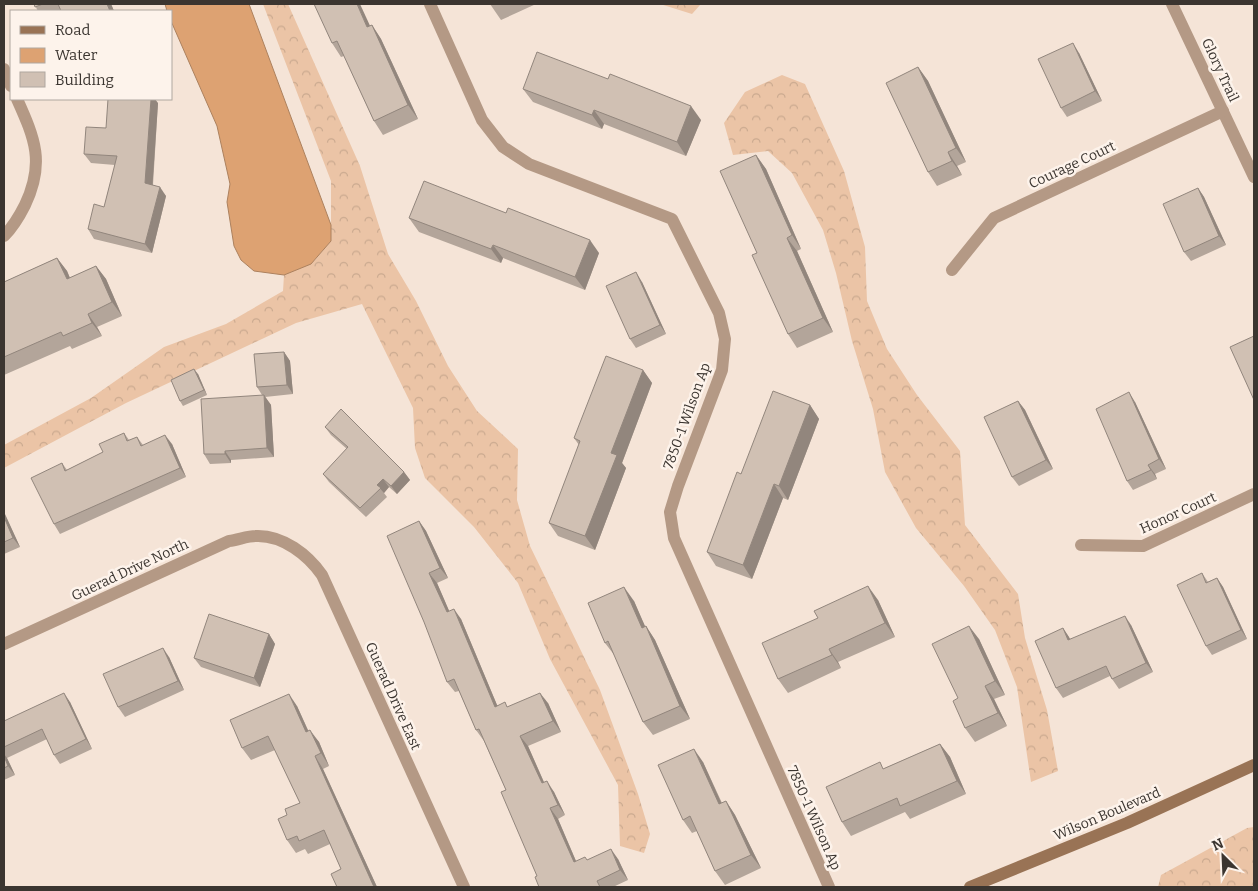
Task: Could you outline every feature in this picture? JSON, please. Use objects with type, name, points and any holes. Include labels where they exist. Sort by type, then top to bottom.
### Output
[{"type":"main road","name":"Wilson Boulevard","points":[[970,887],[1127,823],[1254,765]]},
{"type":"street","name":"7850-1 Wilson Ap","points":[[430,4],[482,120],[503,147],[529,164],[672,219],[719,313],[725,339],[722,370],[670,512],[674,538],[829,887]]},
{"type":"street","name":"Glory Trail","points":[[1172,4],[1254,176]]},
{"type":"street","points":[[4,69],[10,84]]},
{"type":"street","points":[[4,236],[15,224],[33,188],[37,173],[36,156],[29,126],[17,100]]},
{"type":"street","name":"Courage Court","points":[[952,270],[994,218],[1223,111]]},
{"type":"street","name":"Honor Court","points":[[1081,545],[1143,546],[1254,494]]},
{"type":"street","name":"Guerad Drive North","points":[[4,644],[229,541],[256,536],[272,538]]},
{"type":"street","name":"Guerad Drive East","points":[[272,538],[287,544],[313,562],[322,575],[464,887]]},
{"type":"green space","points":[[263,4],[288,4],[360,166],[388,254],[416,301],[448,366],[477,411],[518,449],[517,500],[530,546],[600,690],[638,794],[650,834],[644,853],[620,846],[618,785],[550,659],[518,583],[474,527],[425,478],[415,448],[413,408],[362,304],[296,323],[126,403],[4,468],[4,445],[91,398],[164,347],[226,324],[283,291],[284,275],[315,260],[331,241],[331,181]]},
{"type":"green space","points":[[660,4],[701,4],[692,14]]},
{"type":"green space","points":[[782,75],[805,84],[844,171],[865,247],[867,301],[887,349],[917,395],[960,451],[965,525],[1018,594],[1025,638],[1047,710],[1058,771],[1031,782],[1017,687],[995,630],[964,586],[916,528],[885,472],[873,409],[852,341],[836,273],[823,230],[792,173],[768,151],[733,155],[724,123],[745,92]]},
{"type":"green space","points":[[1254,827],[1254,887],[1158,887],[1161,875],[1247,828]]},
{"type":"water","points":[[165,4],[249,4],[331,225],[331,241],[311,264],[284,275],[254,271],[241,260],[234,246],[227,202],[230,184],[217,126],[172,23],[172,10],[167,10]]},
{"type":"building","points":[[58,4],[107,4],[110,10],[61,10]]},
{"type":"building","points":[[314,4],[357,4],[367,27],[372,25],[408,105],[374,121],[337,41],[332,43]]},
{"type":"building","points":[[1073,43],[1095,91],[1061,108],[1038,59]]},
{"type":"building","points":[[537,52],[608,79],[610,74],[691,106],[677,142],[594,110],[592,115],[523,89]]},
{"type":"building","points":[[918,67],[956,148],[948,152],[952,161],[928,172],[886,83]]},
{"type":"building","points":[[108,100],[151,100],[145,183],[160,187],[145,244],[88,229],[94,204],[104,207],[117,156],[84,154],[86,127],[106,128]]},
{"type":"building","points":[[756,155],[792,235],[787,238],[823,318],[788,334],[752,255],[757,253],[720,171]]},
{"type":"building","points":[[424,181],[506,213],[508,208],[590,240],[575,277],[493,245],[491,249],[409,218]]},
{"type":"building","points":[[1198,188],[1219,236],[1184,252],[1163,204]]},
{"type":"building","points":[[57,258],[67,279],[96,266],[112,302],[88,314],[92,323],[63,336],[61,332],[4,357],[4,282]]},
{"type":"building","points":[[636,272],[660,325],[630,339],[606,286]]},
{"type":"building","points":[[1254,336],[1254,400],[1230,347]]},
{"type":"building","points":[[284,352],[287,385],[257,387],[254,354]]},
{"type":"building","points":[[606,356],[643,370],[611,453],[617,455],[585,536],[549,523],[580,441],[574,438]]},
{"type":"building","points":[[194,369],[204,390],[180,401],[171,380]]},
{"type":"building","points":[[773,391],[810,405],[779,486],[774,484],[743,565],[707,552],[737,472],[741,474]]},
{"type":"building","points":[[1129,392],[1159,459],[1148,465],[1151,470],[1127,481],[1096,409]]},
{"type":"building","points":[[264,395],[267,448],[225,451],[225,454],[204,454],[201,399]]},
{"type":"building","points":[[1018,401],[1046,460],[1012,477],[984,417]]},
{"type":"building","points":[[341,409],[404,472],[391,486],[383,479],[377,485],[381,488],[360,508],[323,474],[348,447],[325,427]]},
{"type":"building","points":[[124,433],[127,441],[137,437],[141,446],[165,435],[180,468],[54,524],[31,478],[62,463],[65,471],[103,452],[99,444]]},
{"type":"building","points":[[4,517],[13,538],[4,542]]},
{"type":"building","points":[[419,521],[440,568],[429,573],[447,612],[454,609],[495,707],[505,702],[507,707],[540,693],[553,721],[520,736],[542,783],[547,781],[558,805],[550,808],[574,862],[585,857],[587,860],[611,849],[620,870],[597,881],[600,887],[539,887],[535,877],[537,876],[501,792],[506,790],[479,729],[476,730],[454,679],[447,682],[424,622],[387,536]]},
{"type":"building","points":[[1202,573],[1206,583],[1217,578],[1241,630],[1206,646],[1177,585]]},
{"type":"building","points":[[868,586],[885,623],[829,649],[832,655],[778,679],[762,643],[818,618],[814,611]]},
{"type":"building","points":[[624,587],[642,628],[646,626],[680,706],[643,722],[608,641],[605,643],[588,603]]},
{"type":"building","points":[[209,614],[269,634],[254,678],[194,658]]},
{"type":"building","points":[[1125,616],[1146,663],[1112,679],[1106,666],[1056,688],[1035,641],[1063,628],[1068,640]]},
{"type":"building","points":[[969,626],[995,681],[985,686],[998,713],[965,728],[953,701],[958,698],[932,644]]},
{"type":"building","points":[[163,648],[178,681],[118,707],[103,674]]},
{"type":"building","points":[[64,693],[86,739],[54,755],[42,729],[4,747],[4,721]]},
{"type":"building","points":[[289,694],[306,732],[310,730],[321,753],[315,756],[374,887],[337,887],[331,874],[341,869],[324,830],[299,841],[297,836],[287,840],[278,819],[287,815],[285,809],[300,803],[268,736],[242,748],[230,720]]},
{"type":"building","points":[[940,744],[957,781],[900,806],[897,798],[842,822],[826,787],[880,762],[883,769]]},
{"type":"building","points":[[694,749],[719,804],[726,801],[751,855],[715,871],[690,816],[683,820],[658,765]]},
{"type":"building","points":[[4,756],[8,766],[4,768]]}]
